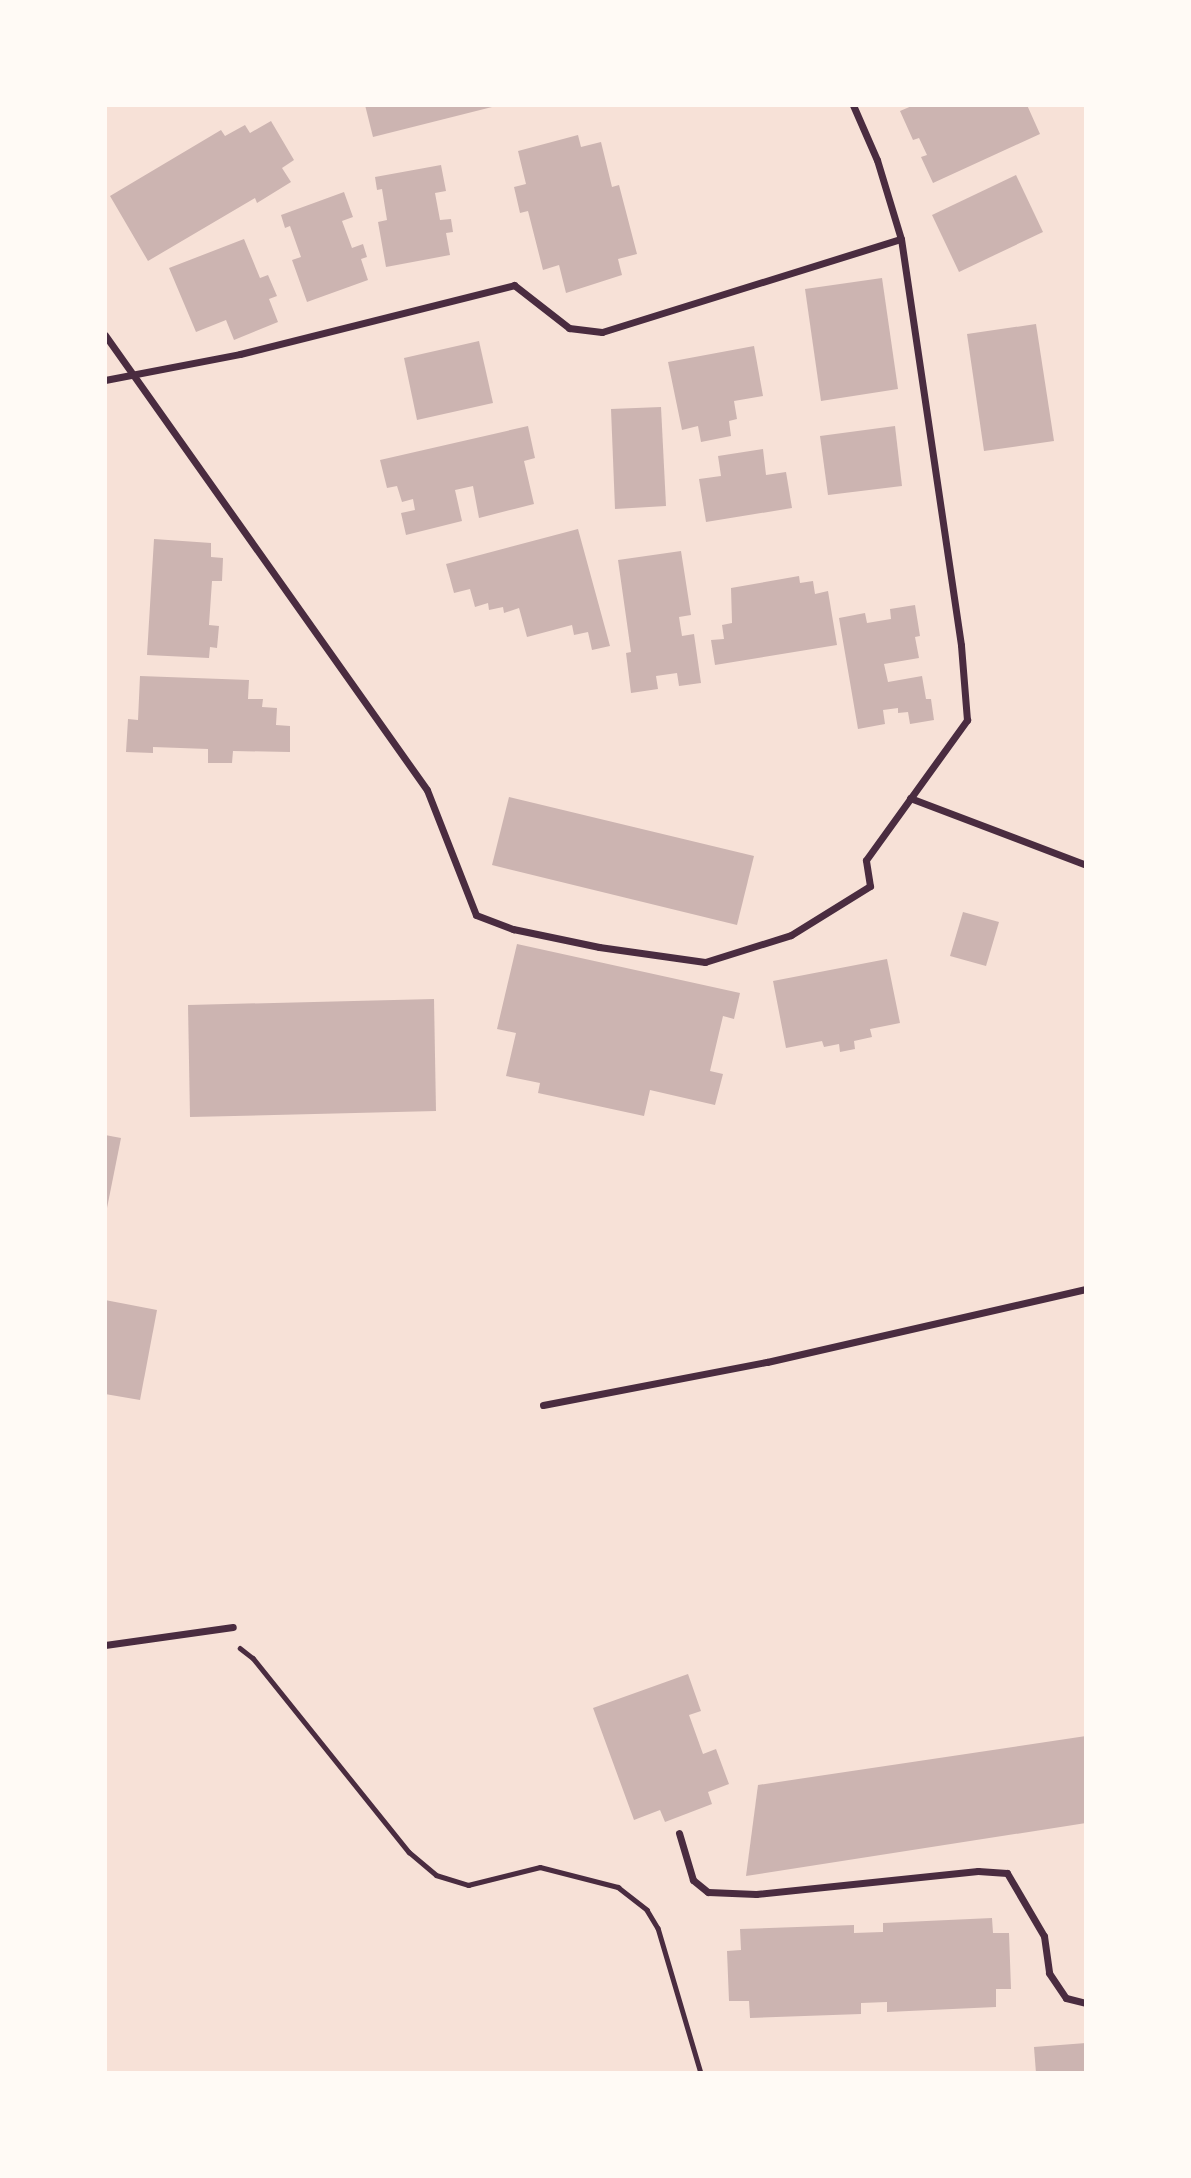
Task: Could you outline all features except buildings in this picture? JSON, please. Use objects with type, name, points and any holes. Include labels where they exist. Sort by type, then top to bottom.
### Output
[{"type":"street","points":[[105,335],[427,790],[476,915],[513,929],[599,947],[705,962],[791,935],[870,886],[866,860],[967,720],[961,645],[901,239],[877,160],[853,105]]},
{"type":"street","points":[[105,380],[240,354],[514,285],[569,328],[602,332],[901,239]]},
{"type":"street","points":[[910,798],[1086,865]]},
{"type":"street","points":[[543,1405],[801,1355],[1086,1289]]},
{"type":"street","points":[[105,1645],[233,1627]]},
{"type":"street","points":[[679,1833],[693,1880],[708,1892],[756,1895],[978,1871],[1007,1873],[1044,1936],[1049,1973],[1066,1997],[1086,2003]]},
{"type":"path","points":[[236,1645],[253,1658],[409,1852],[436,1875],[468,1885],[540,1867],[618,1887],[647,1910],[658,1928],[701,2073]]}]
